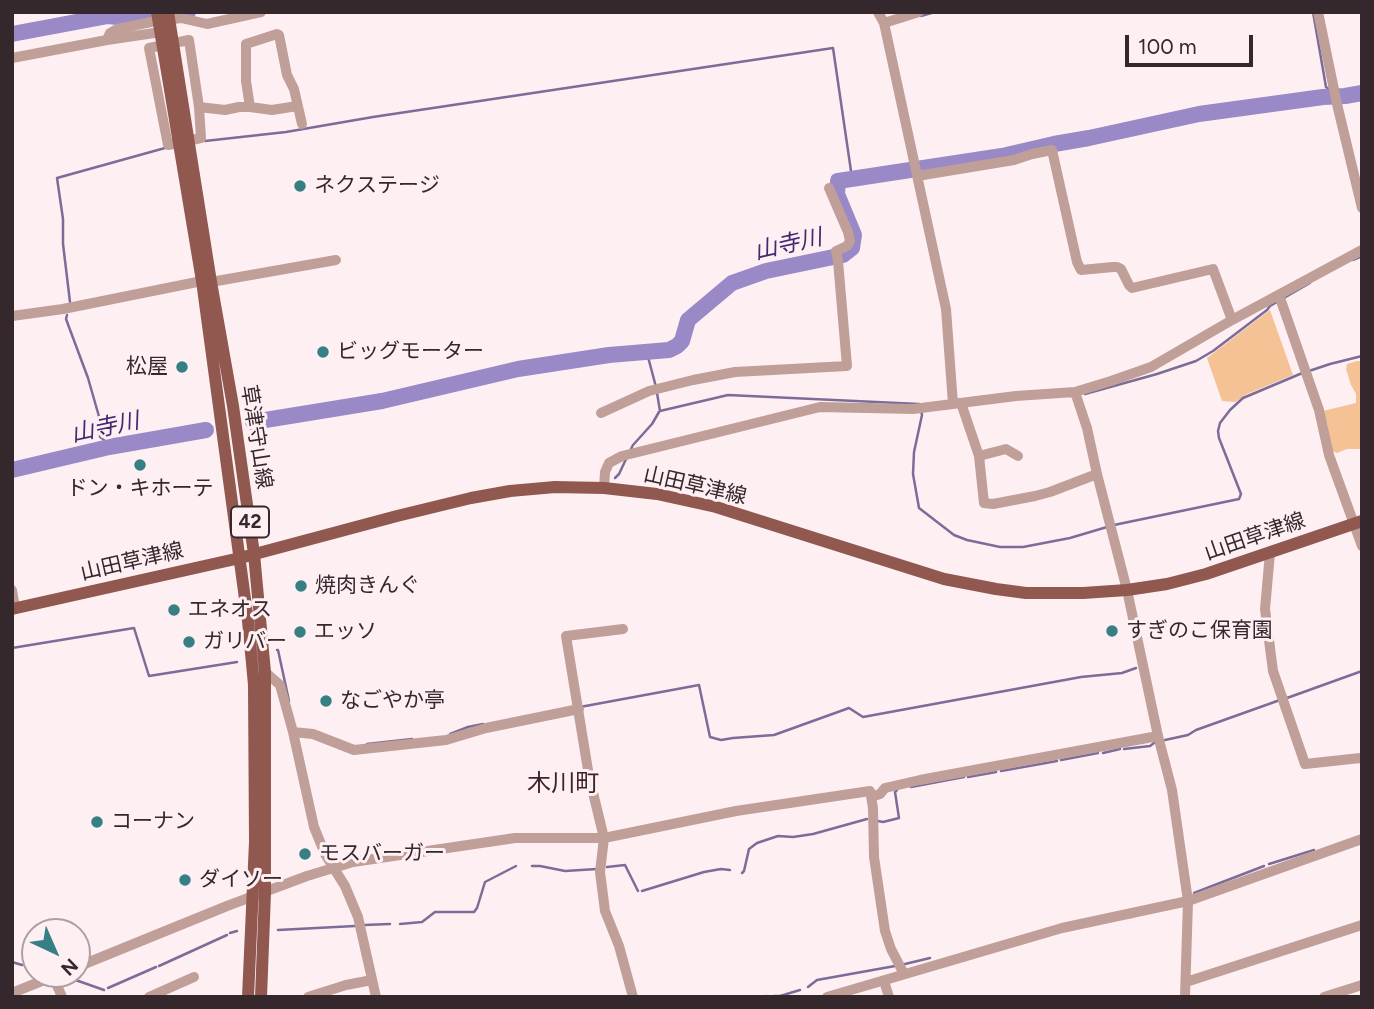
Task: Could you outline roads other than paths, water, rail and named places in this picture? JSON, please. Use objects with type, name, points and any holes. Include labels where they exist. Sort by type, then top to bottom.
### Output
[{"type":"main road","name":"草津守山線","points":[[158,12],[169,52],[206,281],[233,406],[254,554],[265,672],[259,895],[261,997]]},
{"type":"main road","name":"草津守山線","points":[[165,32],[168,12]]},
{"type":"main road","name":"草津守山線","points":[[206,281],[213,373],[240,558],[254,685],[255,842],[259,895],[248,997]]},
{"type":"main road","name":"山田草津線","points":[[13,608],[240,558],[471,498],[555,487],[604,488],[657,494],[716,507],[944,579],[1026,593],[1083,593],[1167,584],[1206,574],[1358,522]]},
{"type":"street","points":[[107,40],[110,33],[117,29],[151,22],[181,18],[207,24],[261,12]]},
{"type":"street","points":[[878,12],[884,23],[946,309],[957,404],[979,456],[984,503],[1002,503],[1050,492],[1097,474]]},
{"type":"street","points":[[884,23],[919,12]]},
{"type":"street","points":[[1318,12],[1336,104],[1362,208]]},
{"type":"street","points":[[12,58],[165,32]]},
{"type":"street","points":[[250,107],[246,81],[246,44],[278,34],[302,124]]},
{"type":"street","points":[[189,40],[201,138],[184,141],[168,145],[149,48],[189,40]]},
{"type":"street","points":[[199,107],[272,110],[297,106]]},
{"type":"street","points":[[917,176],[1014,160],[1052,150],[1081,270],[1117,267],[1132,288],[1213,268],[1232,320]]},
{"type":"street","points":[[601,413],[649,391],[693,380],[736,372],[847,366],[836,251],[847,246],[850,241],[829,188]]},
{"type":"street","points":[[604,488],[605,472],[609,463],[622,456],[820,407],[913,409],[1016,396],[1075,392],[1151,367],[1362,250]]},
{"type":"street","points":[[12,316],[336,260]]},
{"type":"street","points":[[1279,295],[1319,410],[1329,455],[1358,522],[1362,546]]},
{"type":"street","points":[[1075,392],[1087,428],[1127,590],[1172,790],[1188,901],[1185,997]]},
{"type":"street","points":[[979,456],[1006,449],[1018,456]]},
{"type":"street","points":[[1270,553],[1265,609],[1273,671],[1305,764],[1362,759]]},
{"type":"street","points":[[12,590],[13,608]]},
{"type":"street","points":[[623,629],[566,636],[589,776],[604,838],[600,872],[605,911],[619,946],[633,997]]},
{"type":"street","points":[[265,672],[280,685],[314,827],[358,917],[376,997]]},
{"type":"street","points":[[293,732],[313,734],[354,750],[446,740],[485,728],[579,709]]},
{"type":"street","points":[[871,797],[880,794],[885,788],[920,780],[1158,736]]},
{"type":"street","points":[[91,961],[259,895],[354,862],[515,838],[604,838],[736,811],[870,791],[874,857],[885,931],[904,974]]},
{"type":"street","points":[[827,997],[1062,928],[1188,901],[1362,839]]},
{"type":"street","points":[[1186,982],[1362,925]]},
{"type":"street","points":[[149,997],[194,977]]},
{"type":"street","points":[[308,997],[372,980]]},
{"type":"street","points":[[884,981],[889,997]]},
{"type":"street","points":[[1324,997],[1362,985]]},
{"type":"waterway","points":[[12,34],[108,16],[138,19],[188,12]]},
{"type":"waterway","points":[[921,16],[935,12]]},
{"type":"waterway","points":[[1313,12],[1326,87],[1330,90]]},
{"type":"waterway","points":[[205,141],[286,132],[833,48],[851,171]]},
{"type":"waterway","name":"山寺川","points":[[253,422],[382,401],[518,369],[609,355],[669,350],[682,341],[688,320],[732,283],[766,271],[843,255],[852,248],[854,235],[837,194],[838,181],[1002,156],[1199,114],[1362,93]]},
{"type":"waterway","points":[[70,302],[57,178],[165,148]]},
{"type":"waterway","points":[[1362,238],[1362,244]]},
{"type":"waterway","points":[[1353,260],[1362,256]]},
{"type":"waterway","points":[[1085,392],[1196,361],[1213,351],[1270,306],[1310,283]]},
{"type":"waterway","points":[[67,315],[66,319],[100,420],[100,437],[109,447]]},
{"type":"waterway","points":[[647,353],[656,387]]},
{"type":"waterway","points":[[1114,525],[1239,499],[1241,494],[1218,431],[1220,423],[1230,410],[1243,398],[1300,374],[1362,356]]},
{"type":"waterway","points":[[657,393],[660,411],[728,395],[919,404]]},
{"type":"waterway","points":[[921,410],[913,474],[919,508],[954,535],[1000,547],[1023,547],[1070,538],[1107,527]]},
{"type":"waterway","points":[[630,451],[659,412]]},
{"type":"waterway","name":"山寺川","points":[[12,470],[109,447],[206,430]]},
{"type":"waterway","points":[[615,478],[627,457]]},
{"type":"waterway","points":[[12,648],[134,628],[149,676],[237,662]]},
{"type":"waterway","points":[[277,650],[289,701]]},
{"type":"waterway","points":[[580,707],[699,685],[710,737],[721,740],[774,735],[849,708],[863,717],[1081,677],[1122,673],[1136,668]]},
{"type":"waterway","points":[[1287,698],[1362,671]]},
{"type":"waterway","points":[[1165,740],[1188,735],[1280,700]]},
{"type":"waterway","points":[[450,734],[483,724]]},
{"type":"waterway","points":[[367,744],[412,739]]},
{"type":"waterway","points":[[1124,749],[1150,746],[1154,743]]},
{"type":"waterway","points":[[1103,753],[1120,749]]},
{"type":"waterway","points":[[1061,760],[1098,753]]},
{"type":"waterway","points":[[1001,771],[1057,761]]},
{"type":"waterway","points":[[968,777],[996,772]]},
{"type":"waterway","points":[[911,787],[964,777]]},
{"type":"waterway","points":[[878,821],[899,818],[895,792],[897,790]]},
{"type":"waterway","points":[[742,873],[749,849],[757,843],[778,836],[813,834],[867,819]]},
{"type":"waterway","points":[[1269,864],[1314,850]]},
{"type":"waterway","points":[[607,867],[625,865],[638,891]]},
{"type":"waterway","points":[[400,924],[422,922],[435,912],[474,912],[485,882],[516,866]]},
{"type":"waterway","points":[[532,866],[565,871],[597,869]]},
{"type":"waterway","points":[[1194,893],[1264,866]]},
{"type":"waterway","points":[[642,891],[704,872],[730,870]]},
{"type":"waterway","points":[[364,925],[390,924]]},
{"type":"waterway","points":[[278,930],[355,926]]},
{"type":"waterway","points":[[230,933],[237,931]]},
{"type":"waterway","points":[[159,966],[227,935]]},
{"type":"waterway","points":[[905,964],[930,958]]},
{"type":"waterway","points":[[12,962],[21,965]]},
{"type":"waterway","points":[[808,987],[817,980],[895,966]]},
{"type":"waterway","points":[[108,988],[156,967]]},
{"type":"waterway","points":[[91,985],[104,990]]},
{"type":"waterway","points":[[774,996],[800,990]]},
{"type":"place","name":"ネクステージ","points":[[300,186]]},
{"type":"place","name":"ビッグモーター","points":[[323,352]]},
{"type":"place","name":"松屋","points":[[182,367]]},
{"type":"place","name":"ドン・キホーテ","points":[[140,465]]},
{"type":"place","name":"焼肉きんぐ","points":[[301,586]]},
{"type":"place","name":"エネオス","points":[[174,610]]},
{"type":"place","name":"すぎのこ保育園","points":[[1112,631]]},
{"type":"place","name":"エッソ","points":[[300,632]]},
{"type":"place","name":"ガリバー","points":[[189,642]]},
{"type":"place","name":"なごやか亭","points":[[326,701]]},
{"type":"place","name":"コーナン","points":[[97,822]]},
{"type":"place","name":"モスバーガー","points":[[305,854]]},
{"type":"place","name":"ダイソー","points":[[185,880]]},
{"type":"district","name":"木川町","points":[[563,784]]}]
